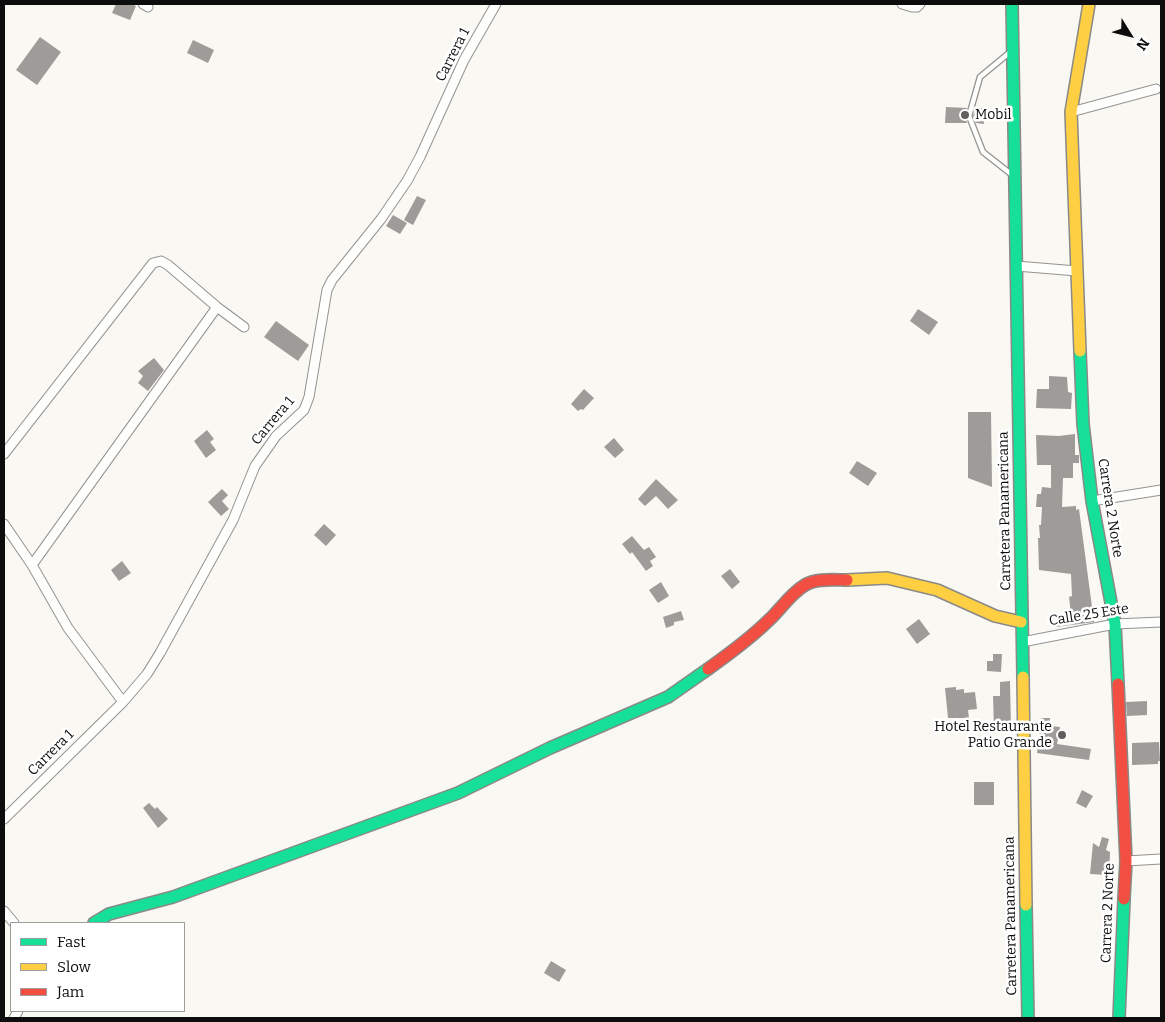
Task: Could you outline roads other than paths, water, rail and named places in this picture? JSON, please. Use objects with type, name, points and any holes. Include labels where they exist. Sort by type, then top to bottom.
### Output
[{"type":"main road","name":"Carretera Panamericana","points":[[1012,4],[1028,1018]]},
{"type":"main road","name":"Carrera 2 Norte","points":[[1090,4],[1071,112],[1083,424],[1092,501],[1114,624],[1126,861],[1119,1018]]},
{"type":"main road","points":[[96,922],[109,914],[173,897],[458,793],[550,748],[668,697],[728,655],[768,621],[793,594],[806,584],[818,581],[887,578],[937,590],[995,616],[1021,622]]},
{"type":"street","name":"Carrera 1","points":[[4,819],[123,702],[147,674],[160,653],[233,520],[256,466],[267,447],[304,410],[309,397],[327,290],[332,280],[381,220],[407,181],[464,60],[496,4]]},
{"type":"street","points":[[902,4],[912,8],[920,4]]},
{"type":"street","points":[[1071,112],[1156,89]]},
{"type":"street","points":[[4,454],[153,263],[161,261],[168,265],[217,307],[244,327]]},
{"type":"street","points":[[1016,266],[1077,271]]},
{"type":"street","points":[[32,565],[217,307]]},
{"type":"street","points":[[1092,501],[1161,490]]},
{"type":"street","points":[[4,524],[32,565],[68,628],[123,702]]},
{"type":"street","name":"Calle 25 Este","points":[[1022,642],[1114,624],[1161,622]]},
{"type":"street","points":[[1126,861],[1161,859]]},
{"type":"street","points":[[4,911],[13,922]]},
{"type":"lane","points":[[1012,51],[980,77],[969,116],[983,152],[1014,176]]},
{"type":"place","name":"Mobil","points":[[965,115]]},
{"type":"place","name":"Hotel Restaurante Patio Grande","points":[[1062,735]]}]
